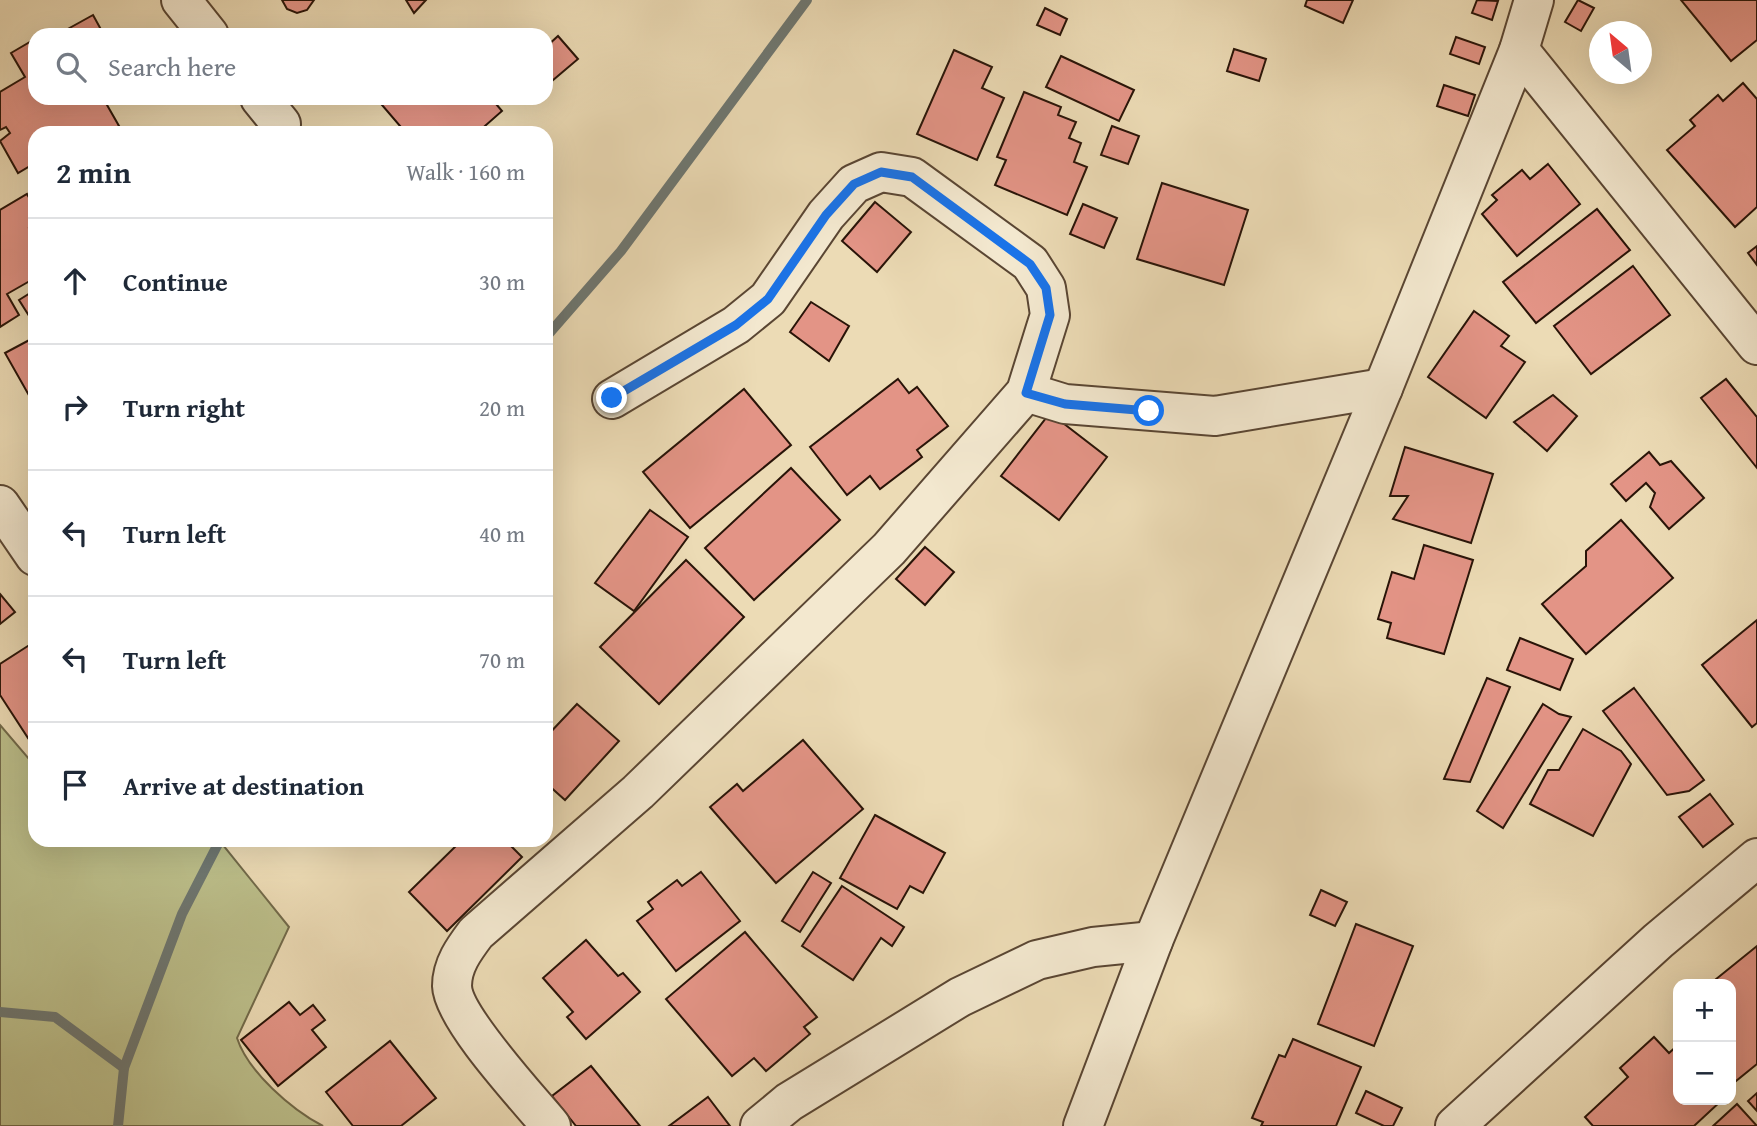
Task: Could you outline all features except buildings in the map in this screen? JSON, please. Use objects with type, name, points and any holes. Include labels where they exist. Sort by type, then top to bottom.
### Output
[{"type":"street","points":[[181,0],[203,28]]},
{"type":"street","points":[[1083,1126],[1153,941],[1383,388],[1519,50],[1534,0]]},
{"type":"street","points":[[1519,50],[1757,345]]},
{"type":"street","points":[[551,1126],[463,1017],[452,987],[457,960],[476,933],[638,792],[889,549],[1026,393],[1050,315],[1046,288],[1030,264],[912,177],[881,172],[854,184],[835,204],[768,299],[736,325],[612,398]]},
{"type":"street","points":[[1026,393],[1065,404],[1215,416],[1383,388]]},
{"type":"street","points":[[0,505],[28,546]]},
{"type":"street","points":[[1455,1126],[1658,941],[1757,858]]},
{"type":"street","points":[[760,1126],[789,1102],[960,997],[1037,960],[1094,947],[1153,941]]},
{"type":"green space","points":[[0,725],[28,758],[28,847],[225,847],[289,927],[237,1038],[251,1064],[272,1089],[323,1126],[0,1126]]},
{"type":"waterway","points":[[553,329],[621,251],[807,0]]},
{"type":"waterway","points":[[118,1126],[124,1068],[182,914],[216,847]]},
{"type":"waterway","points":[[0,1012],[55,1017],[124,1068]]},
{"type":"route","points":[[612,398],[736,325],[768,299],[826,215],[854,184],[881,172],[912,177],[1030,264],[1046,288],[1050,315],[1026,393],[1065,404],[1149,411]]}]
